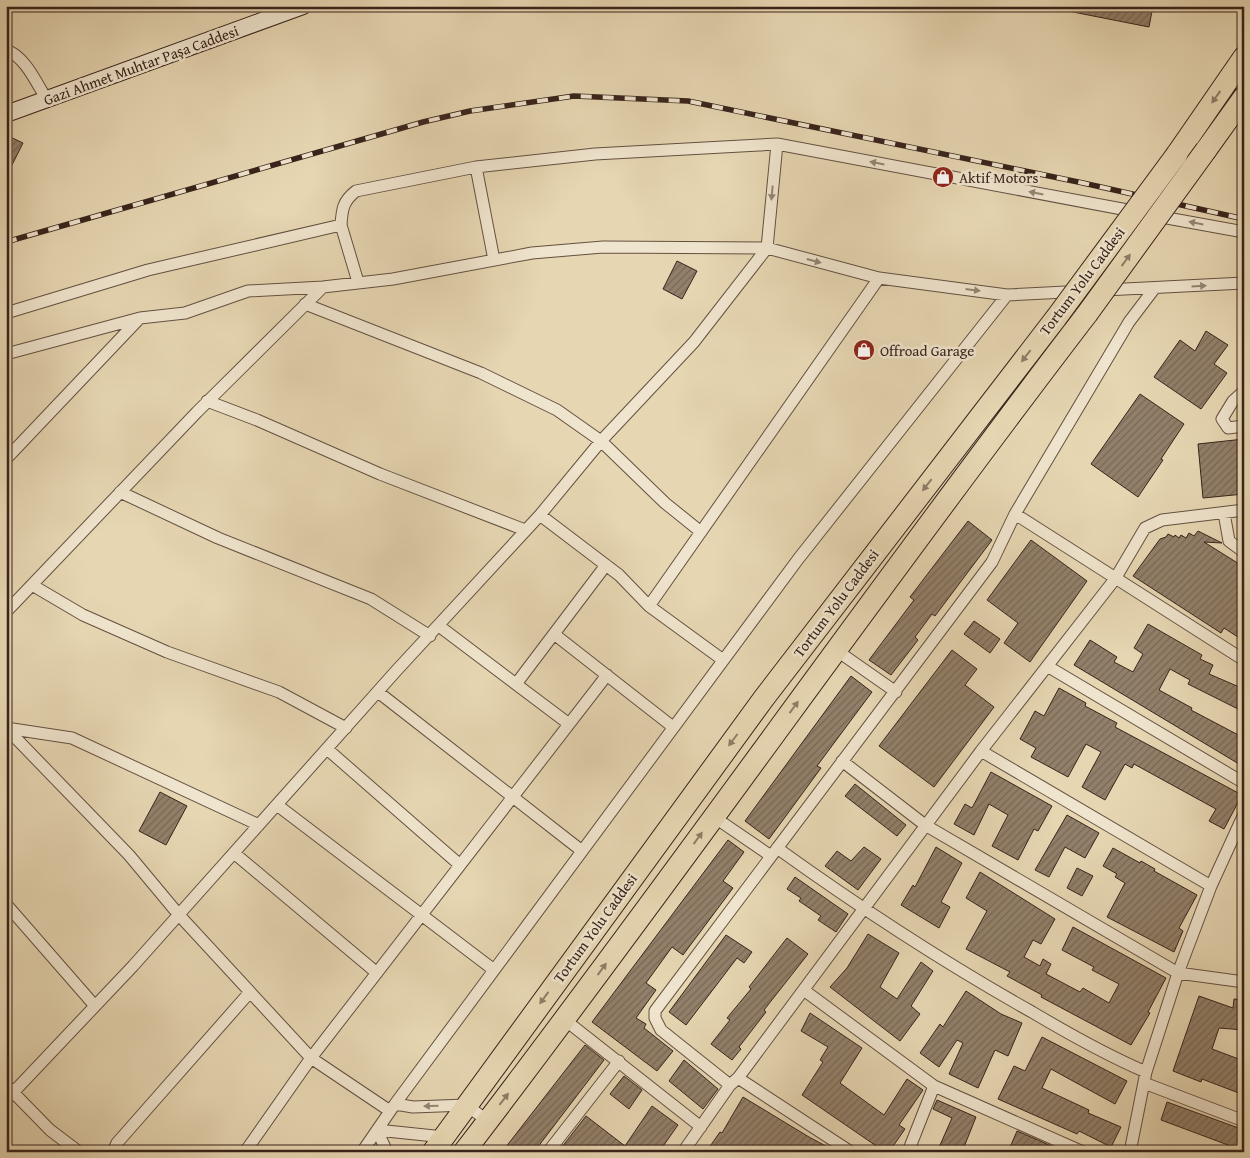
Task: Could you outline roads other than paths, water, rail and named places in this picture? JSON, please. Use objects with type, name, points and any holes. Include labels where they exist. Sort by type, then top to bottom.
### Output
[{"type":"highway","name":"Tortum Yolu Caddesi","points":[[438,1144],[764,698],[1056,318],[1177,154],[1244,57]]},
{"type":"highway","name":"Tortum Yolu Caddesi","points":[[464,1152],[565,1020],[986,445],[1087,314],[1244,97]]},
{"type":"street","name":"Gazi Ahmet Muhtar Paşa Caddesi","points":[[6,114],[303,6]]},
{"type":"street","points":[[6,50],[11,52],[26,66],[47,100]]},
{"type":"street","points":[[79,1152],[50,1130],[8,1093],[96,1006],[524,530],[540,515],[601,441],[694,342],[767,248],[777,144]]},
{"type":"street","points":[[358,282],[341,225],[342,208],[346,199],[356,191],[476,166],[595,154],[777,144],[1244,232]]},
{"type":"street","points":[[476,166],[494,260]]},
{"type":"street","points":[[6,313],[148,270],[341,225]]},
{"type":"street","points":[[6,354],[140,318],[185,313],[248,291],[323,287],[392,279],[532,253],[603,247],[767,248],[879,278],[1007,295],[1244,283]]},
{"type":"street","points":[[649,606],[879,278]]},
{"type":"street","points":[[6,612],[207,401],[323,287]]},
{"type":"street","points":[[851,1152],[734,1081],[661,1030],[655,1018],[655,1011],[992,562],[1014,514],[1129,322],[1154,289]]},
{"type":"street","points":[[362,1152],[392,1107],[799,558],[1007,295]]},
{"type":"street","points":[[305,304],[481,373],[557,410],[601,441],[665,503],[701,532]]},
{"type":"street","points":[[6,459],[140,318]]},
{"type":"street","points":[[1244,391],[1233,401],[1222,419],[1228,428],[1244,426]]},
{"type":"street","points":[[207,401],[258,420],[380,474],[524,530]]},
{"type":"street","points":[[120,492],[218,538],[371,598],[430,636]]},
{"type":"street","points":[[683,1152],[734,1081],[805,991],[925,825],[1115,579],[1145,528],[1162,520],[1244,510]]},
{"type":"street","points":[[1224,513],[1229,541],[1244,552]]},
{"type":"street","points":[[1014,514],[1244,660]]},
{"type":"street","points":[[540,515],[619,575],[649,606],[723,660]]},
{"type":"street","points":[[516,684],[606,565]]},
{"type":"street","points":[[32,585],[83,615],[167,652],[279,692],[346,728]]},
{"type":"street","points":[[439,626],[569,724]]},
{"type":"street","points":[[554,634],[673,727]]},
{"type":"street","points":[[836,650],[896,692]]},
{"type":"street","points":[[1047,666],[1244,783]]},
{"type":"street","points":[[245,1152],[311,1058],[607,675]]},
{"type":"street","points":[[378,692],[582,851]]},
{"type":"street","points":[[6,728],[129,855],[179,915],[311,1058],[392,1107],[466,1105],[488,1121]]},
{"type":"street","points":[[6,728],[72,738],[259,825]]},
{"type":"street","points":[[327,749],[460,866]]},
{"type":"street","points":[[981,751],[1211,886]]},
{"type":"street","points":[[842,761],[925,825],[1178,973],[1244,982]]},
{"type":"street","points":[[277,805],[494,970]]},
{"type":"street","points":[[1130,1152],[1145,1078],[1178,973],[1211,886],[1240,832],[1244,814]]},
{"type":"street","points":[[714,817],[774,852],[986,987],[1145,1078],[1244,1121]]},
{"type":"street","points":[[234,853],[377,973]]},
{"type":"street","points":[[6,904],[96,1006]]},
{"type":"street","points":[[805,991],[934,1086],[1083,1152]]},
{"type":"street","points":[[113,1152],[117,1143],[250,992]]},
{"type":"street","points":[[565,1020],[620,1061],[702,1127]]},
{"type":"street","points":[[548,1152],[620,1061]]},
{"type":"street","points":[[908,1152],[934,1086]]},
{"type":"street","points":[[377,1130],[438,1144]]},
{"type":"street","points":[[377,1130],[387,1152]]},
{"type":"railway","points":[[6,242],[423,122],[470,111],[574,96],[688,101],[1083,183],[1244,219]]},
{"type":"place","name":"Aktif Motors","points":[[943,177]]},
{"type":"place","name":"Offroad Garage","points":[[864,350]]}]
